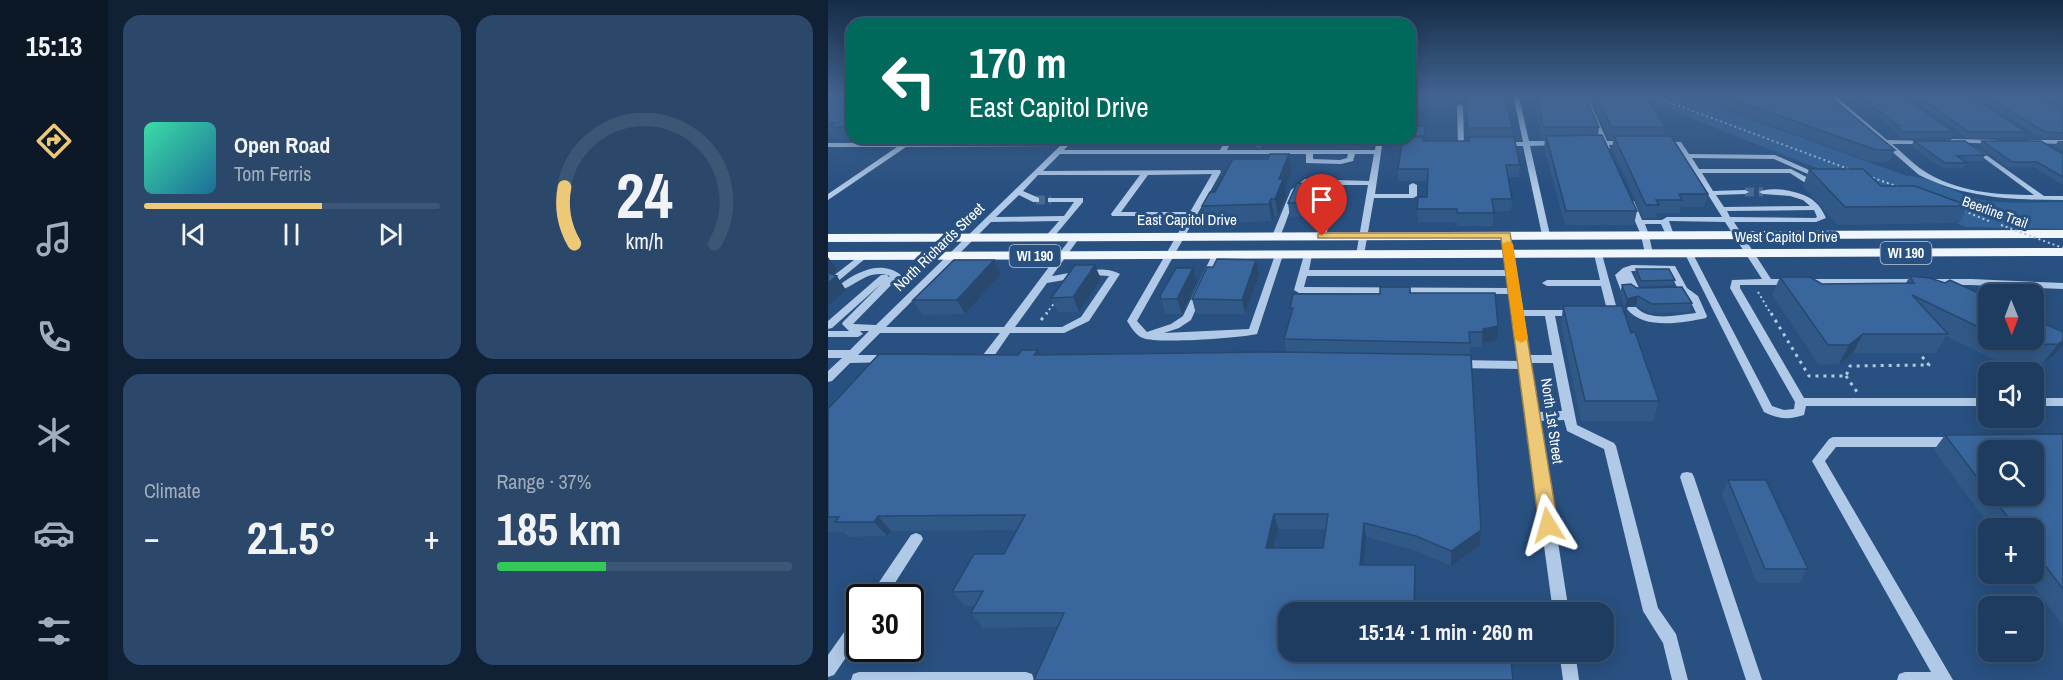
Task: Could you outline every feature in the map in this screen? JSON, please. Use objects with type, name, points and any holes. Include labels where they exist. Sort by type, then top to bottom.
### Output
[{"type":"main road","name":"West Capitol Drive","points":[[1546,235],[2059,234]]},
{"type":"main road","name":"East Capitol Drive","points":[[828,238],[1546,235]]},
{"type":"main road","name":"West Capitol Drive","points":[[1509,254],[2063,250]]},
{"type":"main road","name":"WI 190","points":[[828,256],[1509,254]]},
{"type":"street","points":[[1459,127],[1458,144],[1472,144]]},
{"type":"street","points":[[1522,127],[1546,235]]},
{"type":"street","points":[[1598,127],[1612,159]]},
{"type":"street","points":[[1868,127],[1928,177],[1990,197],[2063,198]]},
{"type":"street","points":[[1950,131],[2043,198]]},
{"type":"street","points":[[2022,131],[2056,152]]},
{"type":"street","points":[[1647,143],[1679,142],[1768,282]]},
{"type":"street","points":[[1886,142],[1931,142]]},
{"type":"street","points":[[1942,142],[2007,142]]},
{"type":"street","points":[[2018,142],[2063,142]]},
{"type":"street","points":[[1494,144],[1573,143]]},
{"type":"street","points":[[1583,143],[1637,143]]},
{"type":"street","points":[[828,145],[1026,144]]},
{"type":"street","name":"North Richards Street","points":[[828,378],[1066,144]]},
{"type":"street","points":[[1222,152],[1227,144]]},
{"type":"street","points":[[1058,152],[1222,152],[1258,144],[1310,152],[1308,160],[1312,162],[1348,161],[1352,152],[1379,145],[1424,144]]},
{"type":"street","points":[[828,198],[904,145]]},
{"type":"street","points":[[1360,255],[1379,145]]},
{"type":"street","points":[[1688,156],[1775,157],[1794,169],[1698,171]]},
{"type":"street","points":[[1145,172],[1115,214],[1192,214]]},
{"type":"street","points":[[1037,173],[1217,172],[1132,321],[1146,336],[1198,338],[1215,333],[1253,333],[1279,255]]},
{"type":"street","points":[[1276,236],[1295,190],[1308,182],[1372,183]]},
{"type":"street","points":[[1322,236],[1335,183]]},
{"type":"street","points":[[1370,196],[1413,196],[1413,184]]},
{"type":"street","points":[[1018,191],[1036,200]]},
{"type":"street","points":[[1712,193],[1744,192]]},
{"type":"street","points":[[1640,222],[1664,222],[1666,219],[1820,220],[1823,216],[1799,195],[1763,192]]},
{"type":"street","points":[[1629,197],[1653,254],[1664,268]]},
{"type":"street","points":[[1049,237],[1080,200],[1051,200]]},
{"type":"street","points":[[1723,209],[1814,207]]},
{"type":"street","points":[[988,220],[1066,218]]},
{"type":"street","points":[[1664,222],[1670,235]]},
{"type":"street","name":"North 1st Street","points":[[1506,235],[1560,602]]},
{"type":"street","points":[[963,359],[992,359],[1009,329],[1076,237]]},
{"type":"street","points":[[1518,313],[1613,313],[1598,254]]},
{"type":"street","points":[[1626,254],[1635,291],[1683,290],[1693,296],[1702,316],[1644,319],[1638,318],[1632,309]]},
{"type":"street","points":[[1689,254],[1768,409],[1783,414],[1800,412],[1801,402],[1735,288],[1735,282],[1931,282],[2063,286]]},
{"type":"street","points":[[1146,336],[1175,326],[1187,318],[1216,255]]},
{"type":"street","points":[[1308,255],[1299,290],[1514,291]]},
{"type":"street","points":[[828,285],[863,256]]},
{"type":"street","points":[[1624,289],[1620,275],[1629,269],[1672,268],[1683,290]]},
{"type":"street","points":[[844,286],[866,272],[896,274],[847,327],[876,330]]},
{"type":"street","points":[[828,334],[876,330],[1064,330],[1085,319],[1115,274],[1093,272],[1046,280]]},
{"type":"street","points":[[1303,273],[1512,273]]},
{"type":"street","points":[[828,326],[884,277]]},
{"type":"street","points":[[1931,282],[1959,294]]},
{"type":"street","points":[[1547,283],[1605,283]]},
{"type":"street","points":[[1549,313],[1571,428],[1610,446],[1651,611],[1670,640],[1680,680]]},
{"type":"street","points":[[828,354],[895,359]]},
{"type":"street","points":[[1441,363],[1525,362],[1557,358]]},
{"type":"street","points":[[1801,402],[1978,402]]},
{"type":"street","points":[[2044,402],[2063,402]]},
{"type":"street","points":[[1533,417],[1568,415]]},
{"type":"street","points":[[1905,680],[1945,679],[1818,461],[1833,442],[1971,442]]},
{"type":"street","points":[[1687,477],[1754,680]]},
{"type":"street","points":[[886,584],[916,539]]},
{"type":"street","points":[[828,669],[846,643]]},
{"type":"street","points":[[1569,662],[1571,680]]},
{"type":"street","points":[[859,680],[1026,680]]},
{"type":"path","points":[[1735,127],[1856,172]]},
{"type":"path","points":[[1867,176],[1899,188]]},
{"type":"path","name":"Beerline Trail","points":[[1961,210],[2063,250]]},
{"type":"path","points":[[1035,329],[1071,280],[1070,276]]},
{"type":"path","points":[[1757,291],[1809,376],[1846,376],[1850,366],[1929,365],[1919,353]]},
{"type":"shaded area","points":[[1712,127],[1771,127],[1978,199],[2009,203],[2063,202],[2063,229],[1966,227]]},
{"type":"building","points":[[1416,127],[1425,127],[1424,136],[1416,136]]},
{"type":"building","points":[[1468,127],[1512,128],[1468,128]]},
{"type":"building","points":[[1810,127],[1867,127],[1895,150],[1876,150]]},
{"type":"building","points":[[1896,127],[1946,127],[1953,132],[1903,132]]},
{"type":"building","points":[[1961,127],[2018,127],[2026,132],[1969,132]]},
{"type":"building","points":[[2036,127],[2063,127],[2063,133],[2045,132]]},
{"type":"building","points":[[1602,135],[1637,211],[1566,211],[1546,136]]},
{"type":"building","points":[[1614,136],[1671,136],[1708,194],[1679,194],[1682,200],[1656,200],[1659,205],[1646,205]]},
{"type":"building","points":[[1416,137],[1424,137],[1423,141],[1469,141],[1469,137],[1514,137],[1520,165],[1506,165],[1512,199],[1492,199],[1494,213],[1457,213],[1457,209],[1417,209],[1418,197],[1427,197],[1428,169],[1398,169],[1402,144],[1416,144]]},
{"type":"building","points":[[1914,141],[1965,141],[1985,155],[1957,156],[1967,163],[1945,163]]},
{"type":"building","points":[[1982,141],[2041,141],[2063,154],[2063,177],[2037,162],[2012,162]]},
{"type":"building","points":[[1270,154],[1289,154],[1279,179],[1283,179],[1275,199],[1271,199],[1269,204],[1202,206],[1210,192],[1215,192],[1233,159],[1268,159]]},
{"type":"building","points":[[1809,169],[1863,169],[1881,186],[1915,186],[1969,206],[1845,207]]},
{"type":"building","points":[[1297,183],[1318,185],[1312,203],[1288,203]]},
{"type":"building","points":[[1217,259],[1256,260],[1242,300],[1192,299],[1207,267],[1213,267]]},
{"type":"building","points":[[954,260],[994,260],[957,300],[913,300]]},
{"type":"building","points":[[1075,265],[1095,265],[1073,297],[1051,298]]},
{"type":"building","points":[[1176,268],[1193,268],[1177,299],[1161,299],[1160,296]]},
{"type":"building","points":[[1636,269],[1669,269],[1675,280],[1641,281]]},
{"type":"building","points":[[828,273],[837,276],[828,283]]},
{"type":"building","points":[[1910,276],[1930,278],[1945,283],[1950,280],[1978,293],[1978,327],[1912,295],[1948,334],[1863,334],[1849,345],[1828,345],[1780,277],[1810,277],[1822,284],[1914,283]]},
{"type":"building","points":[[1631,284],[1637,288],[1682,287],[1692,303],[1652,304],[1638,296],[1627,299],[1622,285]]},
{"type":"building","points":[[1380,287],[1410,287],[1410,293],[1495,293],[1498,326],[1483,329],[1483,332],[1469,332],[1470,343],[1284,339],[1293,308],[1290,308],[1293,294],[1380,294]]},
{"type":"building","points":[[1563,306],[1622,306],[1631,333],[1635,332],[1659,401],[1585,401]]},
{"type":"building","points":[[2044,323],[2063,332],[2063,341],[2058,344],[2044,344]]},
{"type":"building","points":[[1022,350],[1038,350],[1034,355],[1281,352],[1471,355],[1481,530],[1451,551],[1416,536],[1364,523],[1360,565],[1415,565],[1414,602],[1278,602],[1278,662],[1511,662],[1513,680],[1034,680],[1064,613],[971,613],[983,591],[952,592],[974,554],[1004,554],[1025,515],[878,516],[874,522],[835,522],[839,517],[828,517],[828,409],[879,354],[1018,355]],"holes":[[[1274,514],[1328,514],[1323,548],[1266,548]]]},
{"type":"building","points":[[2063,434],[2063,589],[2044,564],[2044,518],[2008,518],[1999,506],[2044,506],[2044,440],[1978,440],[1978,478],[1945,435]]},
{"type":"building","points":[[1728,480],[1766,480],[1808,569],[1765,569]]},
{"type":"tunnel","points":[[1745,192],[1763,192]]},
{"type":"tunnel","points":[[1036,200],[1051,200]]},
{"type":"slow traffic","points":[[1508,244],[1521,339]]},
{"type":"route","points":[[1322,236],[1506,235],[1548,525]]}]
